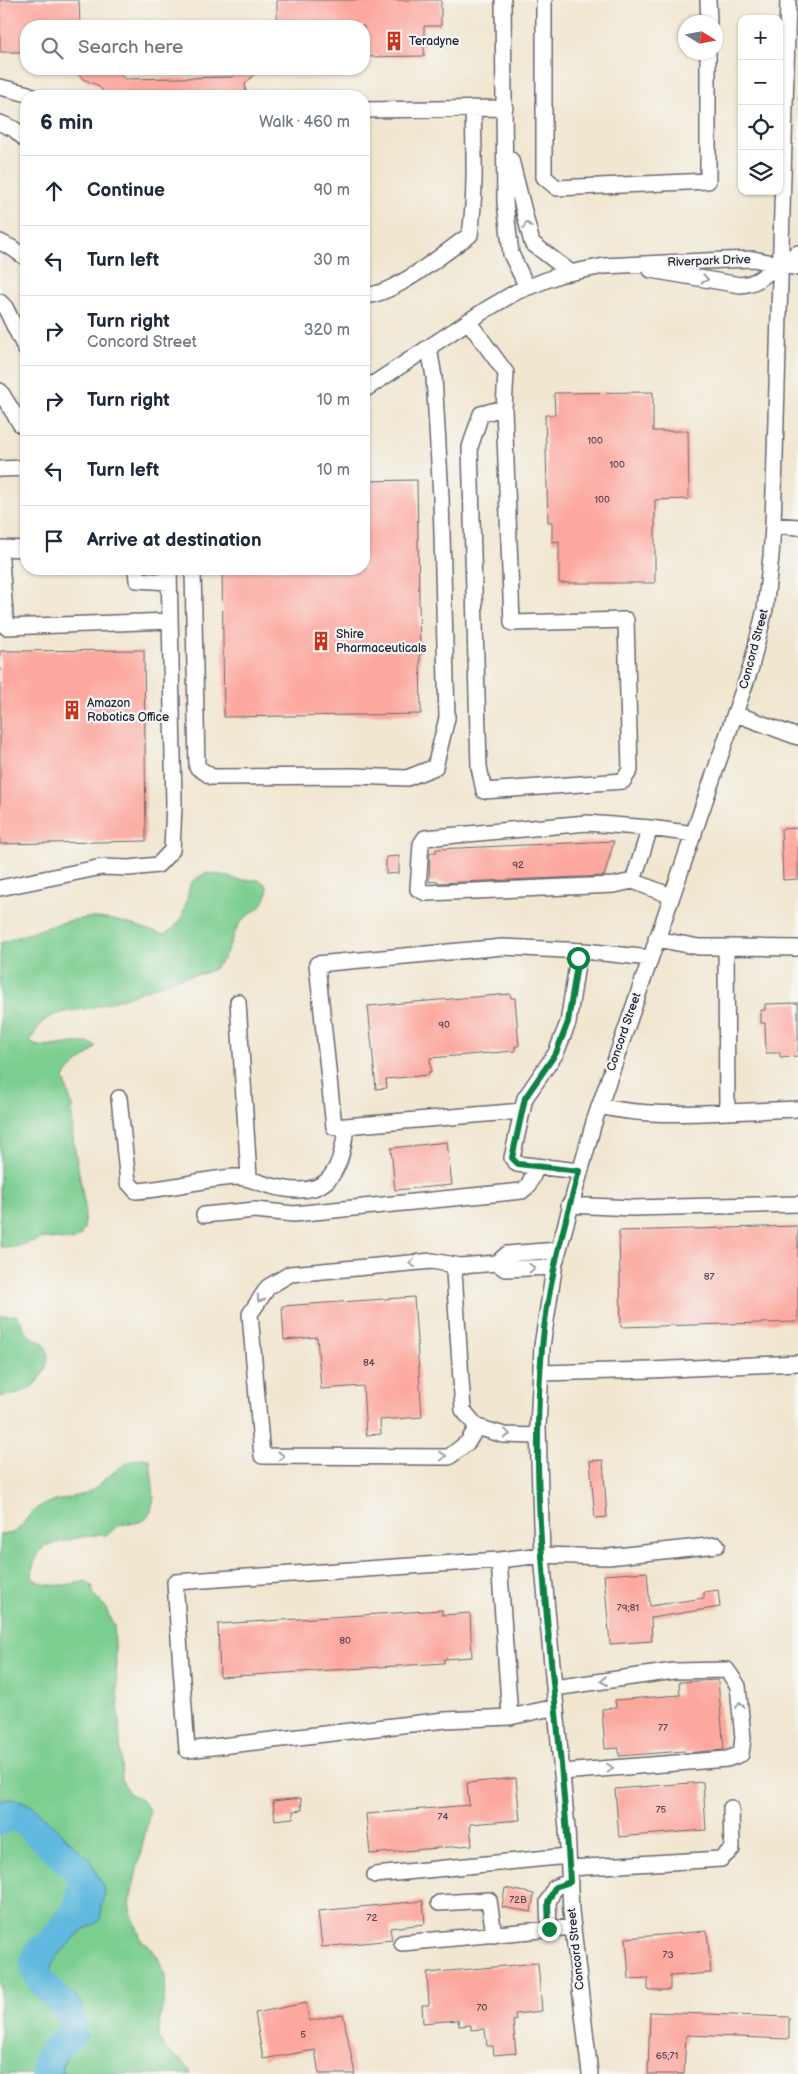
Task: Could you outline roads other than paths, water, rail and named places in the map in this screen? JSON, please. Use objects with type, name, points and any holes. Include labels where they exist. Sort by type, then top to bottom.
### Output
[{"type":"street","points":[[503,0],[505,202],[511,254],[527,287]]},
{"type":"street","points":[[544,0],[544,177],[558,188],[708,180],[708,60]]},
{"type":"street","points":[[708,0],[709,15]]},
{"type":"street","name":"Concord Street","points":[[590,2074],[573,1927],[562,1772],[542,1555],[538,1436],[542,1346],[554,1267],[579,1171],[656,939],[736,714],[751,667],[763,618],[771,556],[788,0]]},
{"type":"street","points":[[0,87],[20,92]]},
{"type":"street","points":[[370,110],[473,108],[505,112]]},
{"type":"street","points":[[370,295],[394,286],[470,235],[475,165],[473,108]]},
{"type":"street","points":[[505,112],[513,169],[532,243],[570,272]]},
{"type":"street","points":[[0,123],[14,129],[20,134]]},
{"type":"street","points":[[0,242],[20,254]]},
{"type":"street","points":[[779,263],[798,253]]},
{"type":"street","name":"Riverpark Drive","points":[[370,386],[468,321],[527,287],[570,272],[596,266],[753,259],[779,263]]},
{"type":"street","points":[[779,263],[798,268]]},
{"type":"street","name":"Riverpark Drive","points":[[622,265],[740,285],[758,282],[779,263]]},
{"type":"street","points":[[0,302],[5,307],[20,338]]},
{"type":"street","points":[[468,321],[506,373],[504,408],[512,623],[626,620],[630,770],[623,781],[484,791],[479,767],[470,447],[481,414],[504,408]]},
{"type":"street","points":[[193,575],[197,767],[212,777],[354,776],[407,778],[435,767],[447,718],[441,497],[434,377],[429,348]]},
{"type":"street","points":[[0,391],[20,425]]},
{"type":"street","points":[[0,469],[20,468]]},
{"type":"street","points":[[772,525],[798,528]]},
{"type":"street","points":[[20,549],[0,548],[6,627],[170,621]]},
{"type":"street","points":[[0,888],[102,867],[129,868],[158,865],[172,850],[174,804],[169,575],[137,580],[137,575]]},
{"type":"street","points":[[736,714],[798,737]]},
{"type":"street","points":[[672,896],[633,880],[614,885],[426,893],[418,889],[421,844],[425,838],[587,823],[694,834]]},
{"type":"street","points":[[633,880],[650,828]]},
{"type":"street","points":[[656,939],[699,947],[798,948]]},
{"type":"street","points":[[522,1112],[334,1127],[317,964],[503,947],[584,951],[650,958]]},
{"type":"street","points":[[726,947],[727,1112]]},
{"type":"street","points":[[579,1171],[518,1164],[512,1158],[525,1098],[556,1053],[568,1022],[578,958],[584,951]]},
{"type":"street","points":[[238,1002],[249,1177]]},
{"type":"street","points":[[118,1098],[128,1182],[136,1191],[233,1177],[249,1177],[266,1185],[300,1191],[315,1188],[328,1182],[342,1158],[346,1126]]},
{"type":"street","points":[[599,1106],[620,1111],[668,1114],[798,1109]]},
{"type":"street","points":[[204,1215],[254,1210],[294,1214],[522,1191],[528,1186],[536,1167]]},
{"type":"street","points":[[569,1205],[632,1208],[798,1204]]},
{"type":"street","points":[[477,1427],[468,1442],[449,1457],[262,1456],[250,1314],[268,1286],[290,1274],[432,1261],[460,1266],[498,1263],[507,1254],[558,1250]]},
{"type":"street","points":[[498,1263],[505,1269],[554,1267]]},
{"type":"street","points":[[460,1266],[454,1272],[463,1410],[477,1427],[504,1435],[538,1436]]},
{"type":"street","points":[[541,1372],[651,1370],[798,1363]]},
{"type":"street","points":[[556,1707],[510,1717],[445,1720],[187,1750],[175,1582],[447,1565],[542,1555],[608,1557],[718,1545]]},
{"type":"street","points":[[499,1560],[510,1717]]},
{"type":"street","points":[[554,1688],[674,1671],[727,1670],[738,1686],[743,1738],[741,1754],[727,1759],[562,1772]]},
{"type":"street","points":[[376,1875],[569,1869],[721,1859],[732,1850],[731,1808]]},
{"type":"street","points":[[549,1929],[548,1902],[555,1887],[569,1869]]},
{"type":"street","points":[[439,1903],[489,1900],[494,1935]]},
{"type":"street","points":[[402,1943],[573,1927]]},
{"type":"water","points":[[0,1800],[22,1801],[33,1807],[90,1860],[105,1890],[100,1920],[76,1936],[57,1957],[51,1969],[51,1973],[56,1981],[82,2003],[85,2029],[86,2038],[66,2058],[63,2074],[45,2074],[45,2067],[49,2055],[72,2035],[73,2020],[65,2006],[40,1981],[36,1973],[34,1961],[37,1954],[51,1942],[69,1918],[79,1899],[80,1879],[73,1866],[24,1822],[12,1818],[0,1822]]},
{"type":"waterway","points":[[0,1822],[12,1818],[24,1822],[78,1871],[81,1884],[80,1897],[75,1911],[51,1942],[38,1952],[34,1960],[35,1969],[39,1977],[63,2004],[73,2023],[72,2035],[52,2051],[49,2056],[45,2067],[45,2074]]},
{"type":"place","name":"Teradyne","points":[[394,41]]},
{"type":"place","name":"Shire Pharmaceuticals","points":[[321,641]]},
{"type":"place","name":"Amazon Robotics Office","points":[[72,710]]}]
